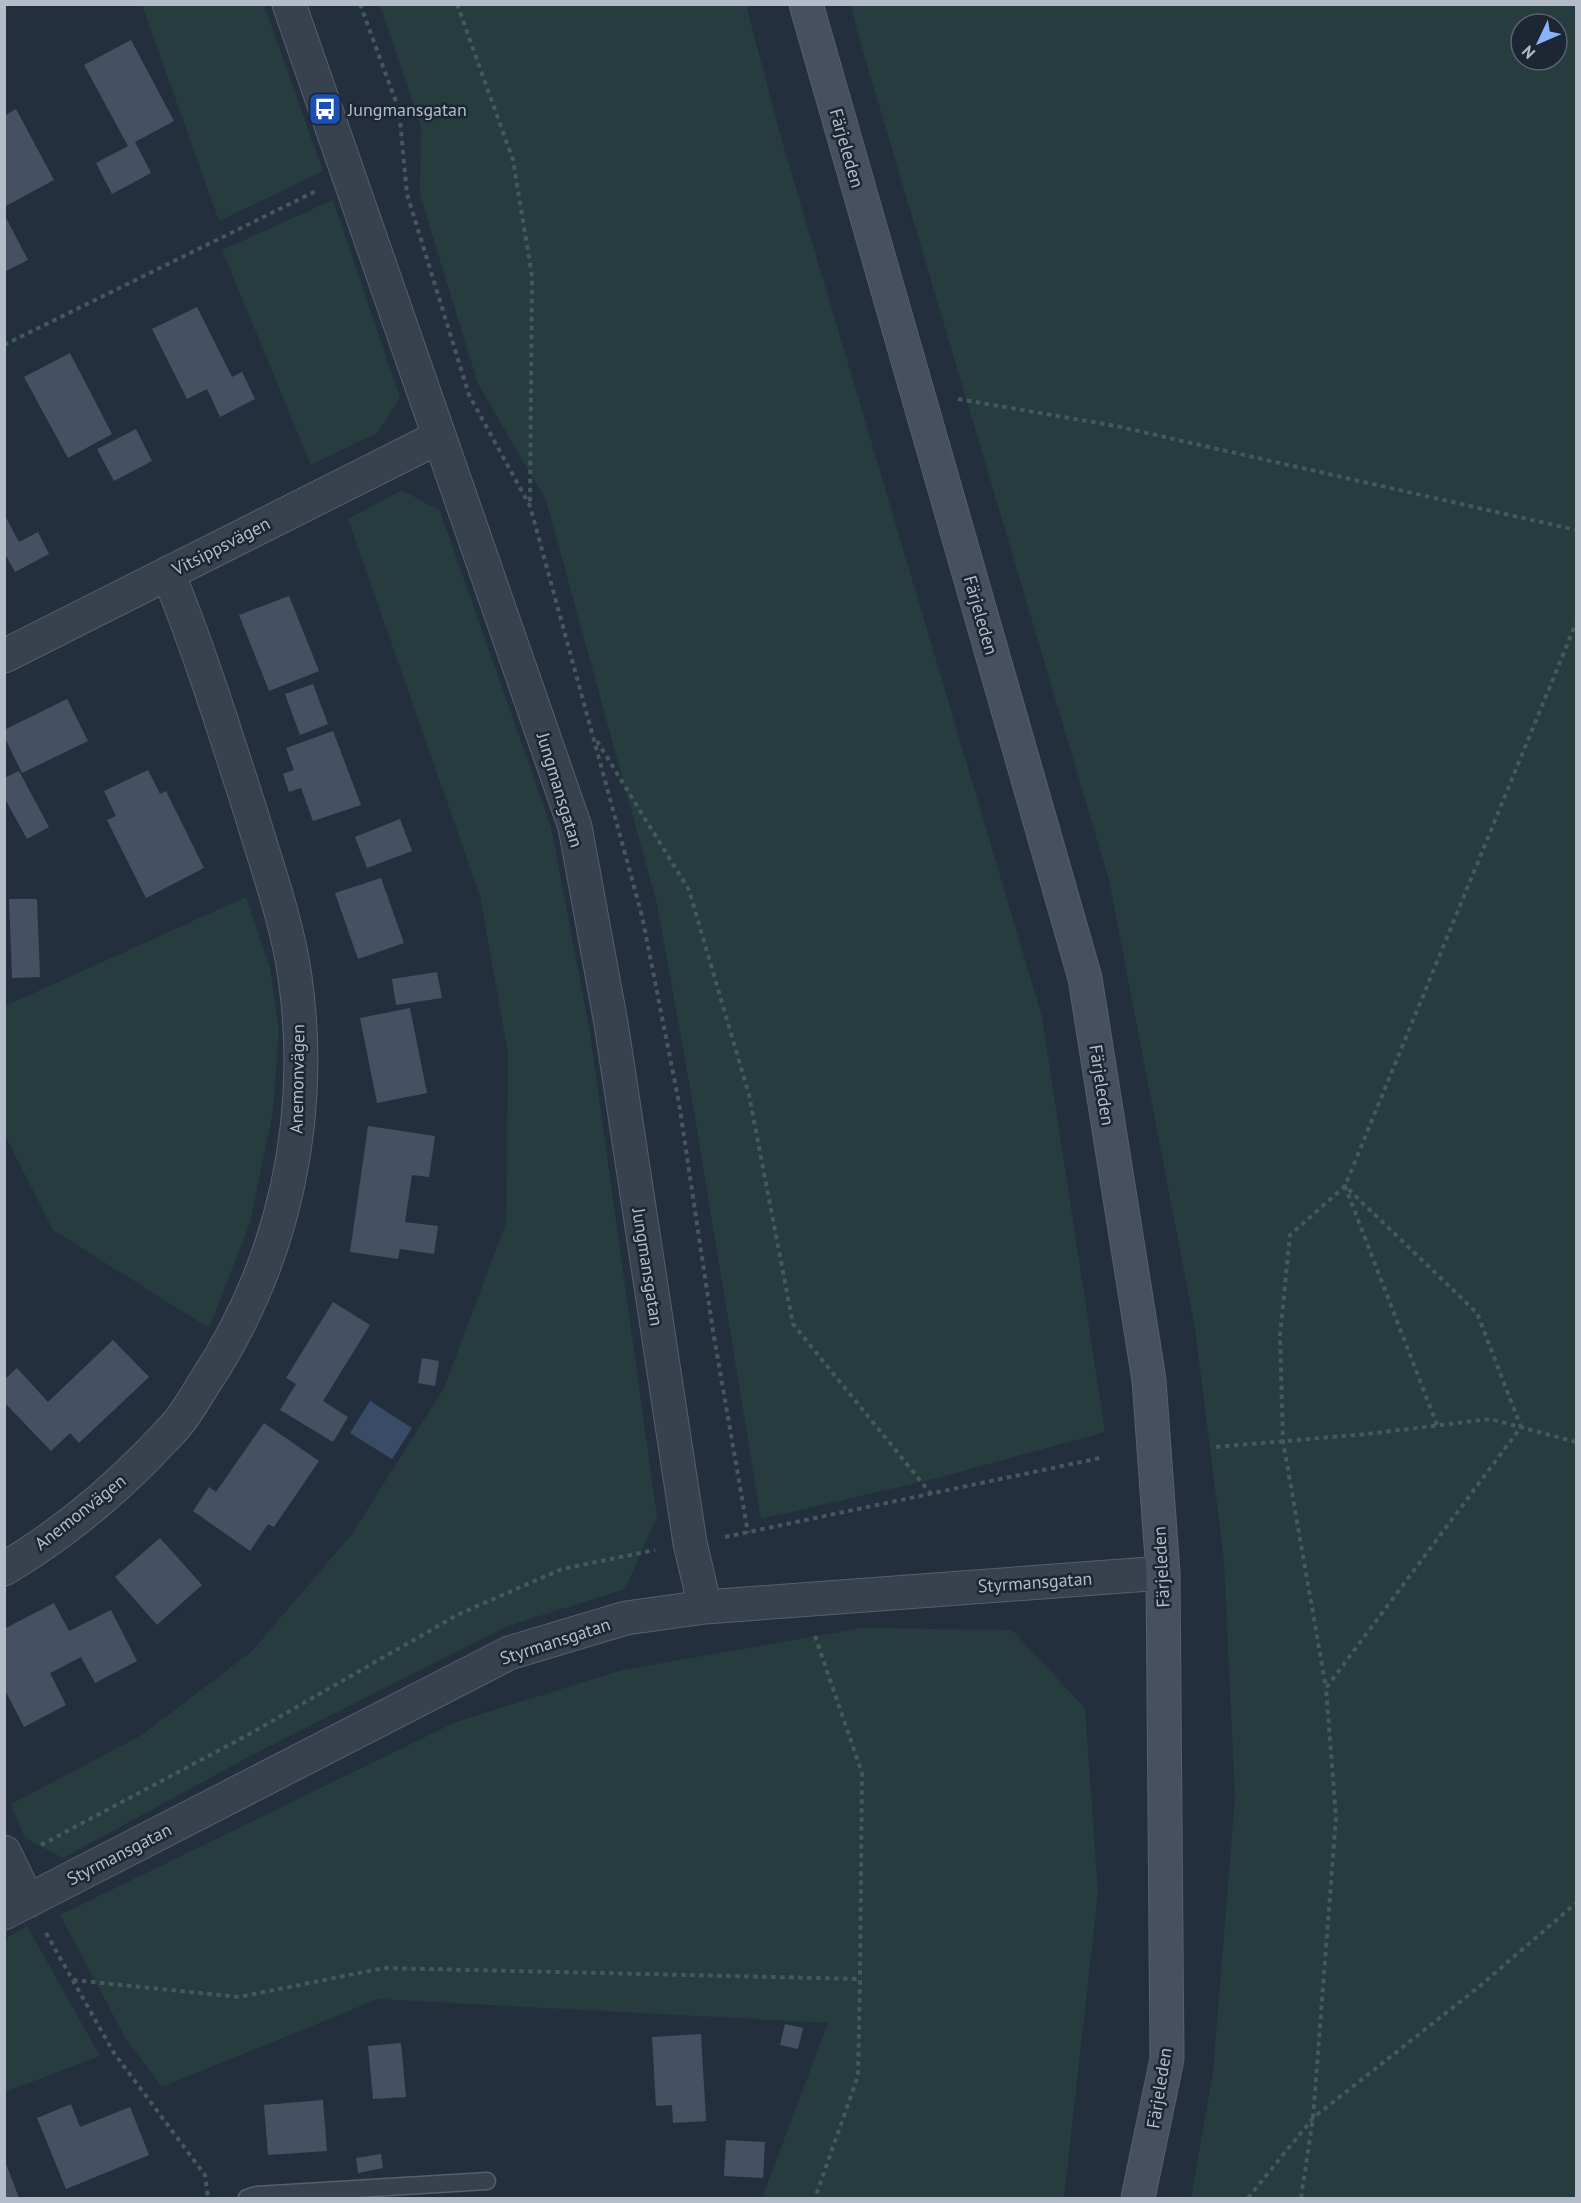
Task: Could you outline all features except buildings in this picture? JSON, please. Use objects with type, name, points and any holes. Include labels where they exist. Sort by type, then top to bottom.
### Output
[{"type":"main road","name":"Färjeleden","points":[[806,4],[1085,978],[1149,1380],[1163,1573],[1167,2059],[1138,2199]]},
{"type":"street","name":"Jungmansgatan","points":[[289,4],[575,827],[611,1023],[690,1543],[705,1607]]},
{"type":"street","name":"Vitsippsvägen","points":[[4,656],[439,437]]},
{"type":"street","name":"Anemonvägen","points":[[4,1569],[67,1526],[119,1484],[177,1424],[223,1355],[265,1269],[287,1192],[299,1118],[300,1042],[295,976],[279,904],[194,639],[168,573]]},
{"type":"street","name":"Styrmansgatan","points":[[16,1907],[509,1653],[626,1618],[705,1607],[1163,1573]]},
{"type":"street","points":[[4,1852],[16,1907]]},
{"type":"lane","points":[[247,2199],[256,2195],[487,2181]]},
{"type":"path","points":[[457,4],[513,160],[532,276],[530,506]]},
{"type":"path","points":[[4,345],[349,174]]},
{"type":"path","points":[[917,392],[1116,426],[1576,530]]},
{"type":"path","points":[[1301,2199],[1313,2118],[1336,1817],[1326,1688],[1283,1441],[1280,1336],[1290,1235],[1345,1186],[1576,623]]},
{"type":"path","points":[[594,735],[689,891],[749,1095],[793,1324],[932,1495]]},
{"type":"path","points":[[1345,1186],[1437,1425]]},
{"type":"path","points":[[1345,1186],[1477,1313],[1521,1427]]},
{"type":"path","points":[[1216,1447],[1367,1434],[1490,1419],[1576,1442]]},
{"type":"path","points":[[1326,1688],[1521,1427]]},
{"type":"path","points":[[802,1599],[862,1773],[858,2076],[815,2199]]},
{"type":"path","points":[[1248,2199],[1313,2118],[1480,1986],[1576,1903]]},
{"type":"path","points":[[16,1907],[73,1980],[114,2053],[205,2175],[208,2199]]},
{"type":"path","points":[[73,1980],[238,1997],[384,1968],[860,1979]]},
{"type":"green space","points":[[142,5],[264,5],[323,171],[219,221]]},
{"type":"green space","points":[[380,5],[746,5],[782,141],[1042,1017],[1105,1432],[938,1478],[761,1519],[691,1093],[657,904],[546,500],[478,384],[420,195],[421,126]]},
{"type":"green space","points":[[851,5],[1576,5],[1576,2198],[1191,2198],[1213,2072],[1235,1798],[1224,1560],[1195,1328],[1109,880]]},
{"type":"green space","points":[[333,200],[400,398],[377,433],[311,465],[222,250]]},
{"type":"green space","points":[[402,490],[440,511],[551,827],[590,1033],[657,1517],[625,1589],[508,1626],[254,1754],[63,1858],[25,1838],[11,1804],[142,1735],[252,1651],[352,1534],[444,1388],[506,1223],[508,1053],[480,896],[348,519]]},
{"type":"green space","points":[[246,897],[270,968],[279,1030],[273,1111],[250,1223],[209,1328],[53,1230],[5,1135],[5,1006]]},
{"type":"green space","points":[[862,1628],[1012,1630],[1085,1708],[1098,1893],[1064,2198],[762,2198],[828,2023],[378,1999],[162,2087],[127,2041],[60,1915],[456,1722],[622,1670]]},
{"type":"green space","points":[[27,1926],[100,2056],[5,2092],[5,1939]]},
{"type":"water","points":[[370,1401],[412,1428],[392,1459],[350,1433]]},
{"type":"place","name":"Jungmansgatan","points":[[325,109]]}]
